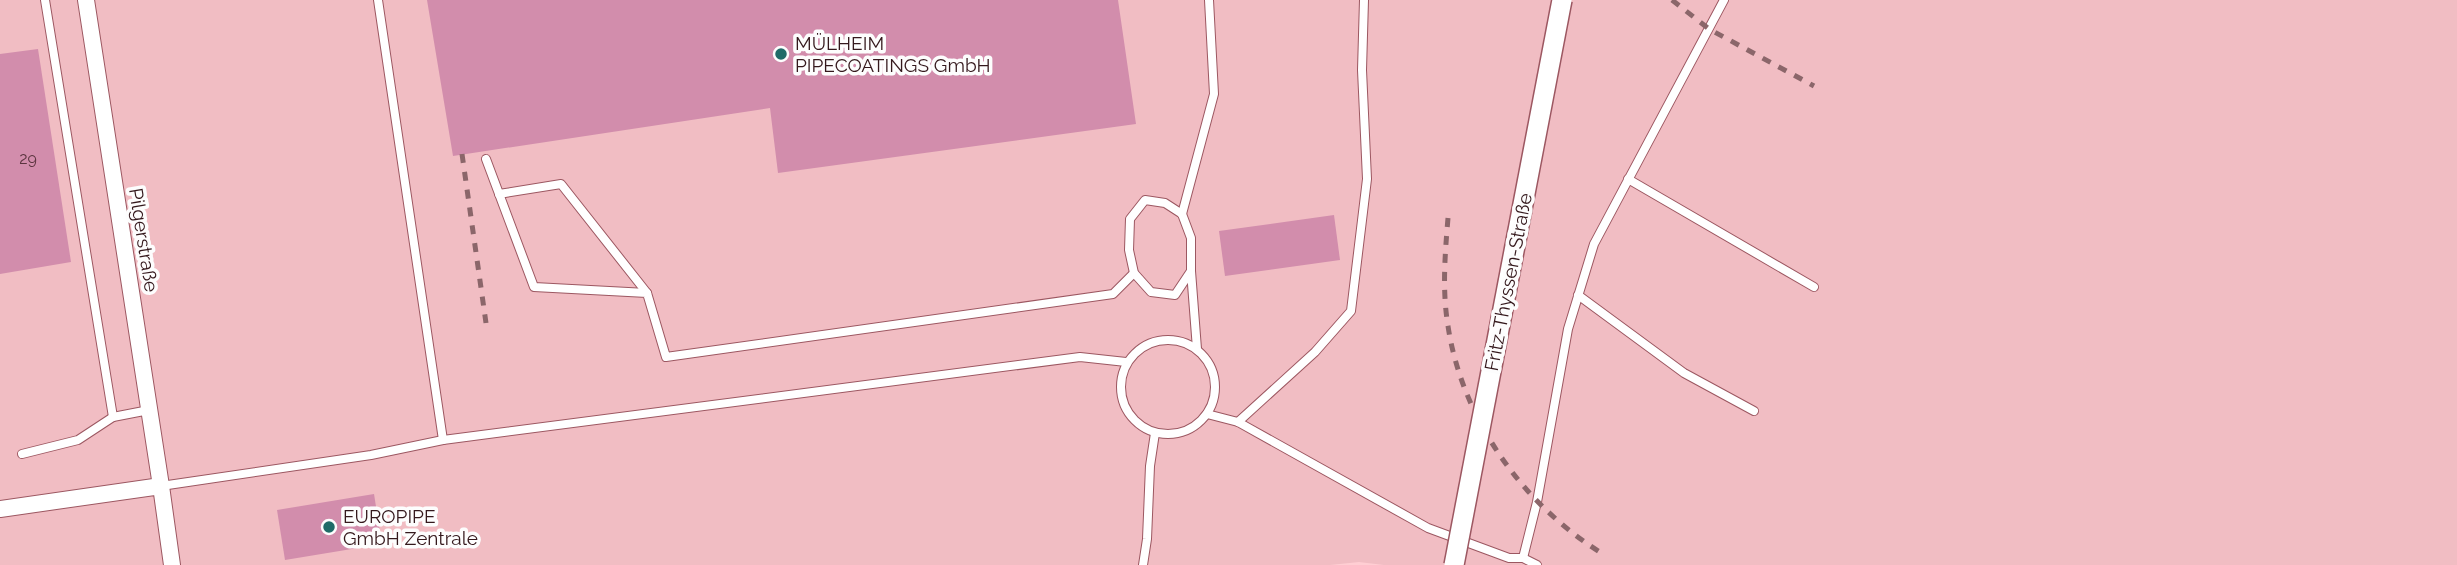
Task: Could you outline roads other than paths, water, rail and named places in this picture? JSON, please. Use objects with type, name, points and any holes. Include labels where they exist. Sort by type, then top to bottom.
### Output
[{"type":"street","name":"Pilgerstraße","points":[[86,0],[172,565]]},
{"type":"street","name":"Fritz-Thyssen-Straße","points":[[1454,565],[1562,0]]},
{"type":"street","points":[[0,509],[161,485]]},
{"type":"lane","points":[[45,0],[113,417]]},
{"type":"lane","points":[[379,0],[443,440]]},
{"type":"lane","points":[[1197,349],[1191,238],[1182,214],[1214,94],[1209,0]]},
{"type":"lane","points":[[1238,422],[1315,352],[1351,311],[1367,179],[1362,70],[1364,0]]},
{"type":"lane","points":[[1523,558],[1537,502],[1567,329],[1594,244],[1724,0]]},
{"type":"lane","points":[[486,159],[534,287],[647,293]]},
{"type":"lane","points":[[1628,179],[1814,287]]},
{"type":"lane","points":[[499,194],[561,184],[647,293],[666,357],[1113,294],[1134,273]]},
{"type":"lane","points":[[1182,214],[1165,203],[1145,201],[1130,219],[1129,250],[1134,273],[1151,292],[1175,295],[1191,271]]},
{"type":"lane","points":[[1578,295],[1684,373],[1754,411]]},
{"type":"lane","points":[[1175,339],[1197,349],[1208,361],[1215,377],[1215,394],[1207,414],[1193,428],[1172,435],[1155,433],[1139,426],[1128,414],[1122,401],[1120,384],[1126,362],[1137,350],[1158,340],[1175,339]]},
{"type":"lane","points":[[161,485],[371,455],[443,440],[1080,357],[1126,362]]},
{"type":"lane","points":[[22,454],[78,440],[113,417],[149,410]]},
{"type":"lane","points":[[1207,414],[1238,422],[1428,528],[1509,558],[1523,558],[1537,565]]},
{"type":"lane","points":[[1143,565],[1155,433]]},
{"type":"railway","points":[[1672,0],[1709,29],[1814,86]]},
{"type":"railway","points":[[462,154],[486,323]]},
{"type":"railway","points":[[1448,218],[1446,312],[1455,360],[1467,394],[1482,426],[1522,485],[1547,511],[1603,554]]},
{"type":"place","name":"MÜLHEIM PIPECOATINGS GmbH","points":[[781,54]]},
{"type":"place","name":"EUROPIPE GmbH Zentrale","points":[[329,527]]}]
